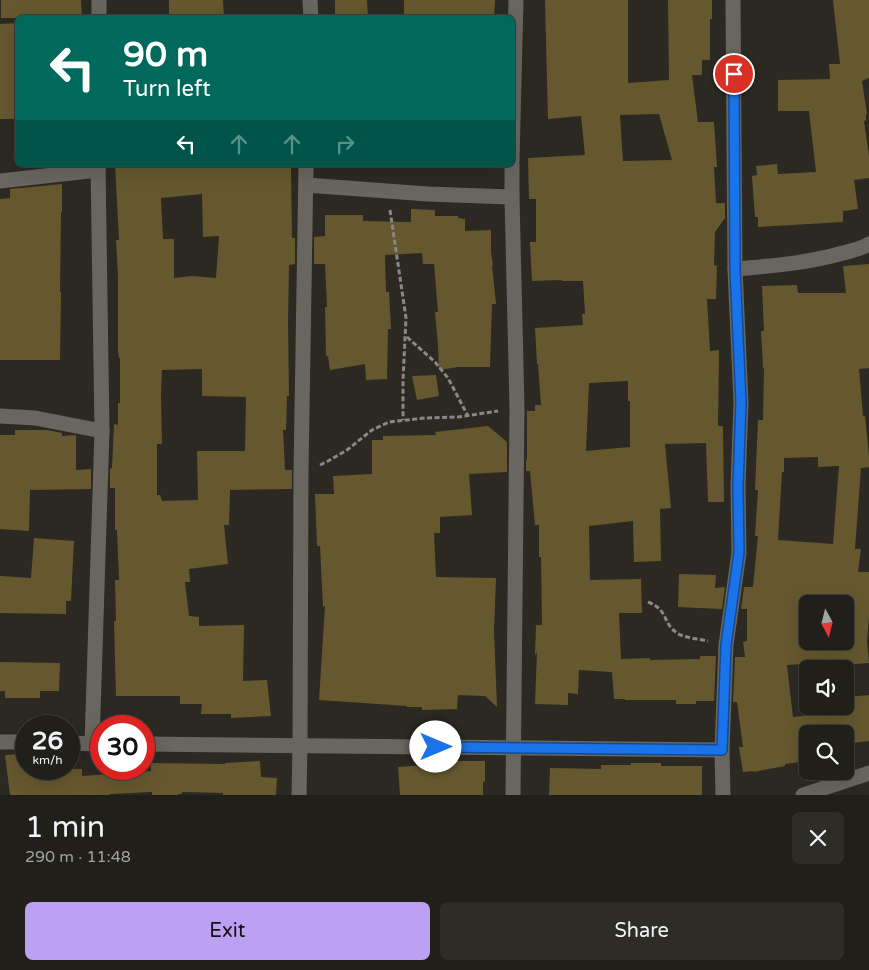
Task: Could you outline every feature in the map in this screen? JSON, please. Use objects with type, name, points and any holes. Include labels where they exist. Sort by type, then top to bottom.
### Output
[{"type":"street","points":[[99,0],[99,15]]},
{"type":"street","points":[[310,0],[311,15]]},
{"type":"street","points":[[515,40],[516,0]]},
{"type":"street","points":[[723,795],[722,750],[726,645],[739,553],[738,486],[741,402],[735,269],[733,0]]},
{"type":"street","points":[[299,795],[301,472],[306,167]]},
{"type":"street","points":[[512,167],[517,408],[513,795]]},
{"type":"street","points":[[0,181],[98,168],[102,431],[97,715]]},
{"type":"street","points":[[306,185],[428,194],[512,196]]},
{"type":"street","points":[[735,269],[790,264],[863,248],[869,244]]},
{"type":"street","points":[[0,416],[35,418],[102,431]]},
{"type":"street","points":[[0,742],[15,742]]},
{"type":"street","points":[[155,744],[722,750]]},
{"type":"street","points":[[804,795],[869,773]]},
{"type":"path","points":[[388,191],[406,318],[403,420]]},
{"type":"path","points":[[406,337],[435,362],[448,378],[468,416]]},
{"type":"path","points":[[301,472],[328,462],[372,430],[389,422],[468,416],[517,408]]},
{"type":"path","points":[[648,602],[657,605],[664,614],[669,626],[678,634],[726,645]]},
{"type":"building","points":[[1,0],[81,0],[82,15],[15,15],[15,18],[1,18]]},
{"type":"building","points":[[169,0],[223,0],[224,15],[169,15]]},
{"type":"building","points":[[335,0],[367,0],[368,15],[335,15]]},
{"type":"building","points":[[404,0],[495,0],[494,15],[404,15]]},
{"type":"building","points":[[545,0],[628,0],[628,83],[669,80],[668,0],[712,0],[710,60],[702,60],[702,75],[692,75],[698,122],[714,122],[717,167],[714,167],[716,203],[725,203],[725,218],[715,232],[716,299],[707,299],[710,351],[719,350],[718,426],[723,426],[724,502],[708,502],[706,443],[665,444],[671,508],[660,509],[661,561],[634,562],[633,521],[589,526],[590,580],[641,579],[642,613],[619,613],[621,659],[700,659],[700,656],[716,656],[714,701],[696,701],[696,704],[676,704],[676,700],[614,699],[612,672],[579,670],[578,694],[568,693],[568,705],[535,704],[536,625],[542,625],[541,557],[539,557],[539,525],[535,525],[530,471],[526,471],[526,459],[527,411],[535,411],[535,405],[541,405],[535,328],[583,325],[582,314],[585,314],[583,281],[532,281],[530,242],[536,242],[536,199],[529,199],[528,158],[585,155],[581,116],[548,119]],"holes":[[[659,114],[672,160],[623,161],[620,115]],[[628,381],[630,447],[586,451],[589,383]]]},
{"type":"building","points":[[833,0],[869,0],[869,78],[862,81],[867,114],[864,121],[869,156],[869,178],[854,180],[858,209],[843,211],[843,222],[758,227],[758,217],[755,217],[752,176],[757,175],[756,166],[777,164],[778,174],[816,172],[809,111],[778,111],[778,80],[830,79],[829,64],[840,64]]},
{"type":"building","points":[[15,23],[15,119],[0,119],[0,24]]},
{"type":"building","points":[[115,167],[291,168],[292,238],[295,238],[295,264],[289,265],[289,396],[287,396],[286,430],[283,430],[285,470],[292,470],[292,489],[230,490],[229,525],[224,525],[228,564],[189,569],[190,582],[185,582],[189,616],[199,617],[199,626],[244,625],[243,681],[267,680],[271,716],[231,718],[231,714],[201,714],[202,704],[180,704],[180,696],[116,696],[115,580],[119,580],[117,530],[115,530],[115,488],[110,488],[110,469],[112,468],[114,424],[118,425],[118,403],[120,403],[116,240],[119,240]],"holes":[[[202,194],[203,237],[219,236],[216,278],[192,276],[174,278],[174,239],[163,239],[161,198]],[[202,369],[202,396],[246,397],[245,451],[197,451],[198,500],[162,501],[160,495],[157,495],[157,444],[162,444],[162,370]]]},
{"type":"building","points":[[62,184],[60,360],[0,360],[0,199],[10,198],[10,189]]},
{"type":"building","points":[[411,209],[435,210],[435,216],[458,216],[458,218],[465,219],[465,231],[491,230],[496,304],[492,304],[490,367],[458,367],[439,370],[435,312],[438,312],[434,264],[423,264],[422,253],[385,255],[386,292],[389,292],[391,329],[388,329],[387,379],[366,380],[365,364],[330,370],[328,356],[326,356],[325,307],[327,307],[325,264],[314,264],[314,237],[325,236],[325,215],[363,215],[363,221],[411,222]]},
{"type":"building","points":[[869,264],[869,368],[859,369],[869,467],[861,468],[855,549],[861,549],[858,572],[869,572],[867,642],[869,663],[854,664],[854,660],[799,660],[799,664],[787,665],[793,717],[854,715],[854,696],[869,695],[869,741],[854,743],[854,725],[799,725],[799,762],[753,772],[743,772],[739,747],[743,747],[737,702],[733,702],[735,657],[745,657],[743,642],[747,641],[747,609],[741,609],[744,587],[753,587],[758,536],[755,536],[758,490],[755,490],[758,420],[763,420],[764,368],[761,331],[764,331],[762,286],[797,285],[798,293],[846,293],[843,266]],"holes":[[[818,457],[818,467],[839,466],[833,544],[778,540],[784,458]]]},
{"type":"building","points":[[436,375],[439,396],[417,400],[412,376]]},
{"type":"building","points":[[488,426],[507,442],[507,472],[469,474],[472,515],[440,517],[440,533],[434,533],[436,577],[496,578],[494,631],[497,707],[485,696],[458,695],[457,709],[422,710],[422,707],[319,700],[325,606],[323,607],[320,546],[317,546],[315,494],[334,494],[333,476],[372,474],[372,440],[383,440],[383,436],[436,435],[435,432]]},
{"type":"building","points":[[15,430],[47,430],[62,433],[62,436],[76,435],[76,470],[91,469],[91,489],[30,490],[29,531],[0,529],[0,435],[15,435]]},
{"type":"building","points":[[34,538],[74,541],[71,601],[66,601],[66,614],[0,613],[0,576],[31,578]]},
{"type":"building","points":[[679,574],[716,575],[715,588],[725,587],[722,609],[678,607]]},
{"type":"building","points":[[0,662],[60,663],[59,691],[40,691],[40,698],[5,698],[5,691],[0,691]]},
{"type":"building","points":[[15,754],[15,780],[80,780],[80,769],[82,769],[82,776],[90,775],[90,780],[155,780],[155,763],[225,764],[260,761],[261,777],[277,778],[276,795],[223,795],[223,793],[182,792],[182,794],[178,795],[152,795],[152,792],[110,795],[10,795],[5,755]]},
{"type":"building","points":[[441,761],[485,761],[483,795],[400,795],[398,767],[442,764]]},
{"type":"building","points":[[631,763],[661,763],[661,766],[702,766],[702,795],[549,795],[550,768],[601,769],[601,765],[631,765]]},
{"type":"route","points":[[436,747],[722,750],[726,645],[739,553],[738,486],[741,402],[735,269],[734,74]]}]
